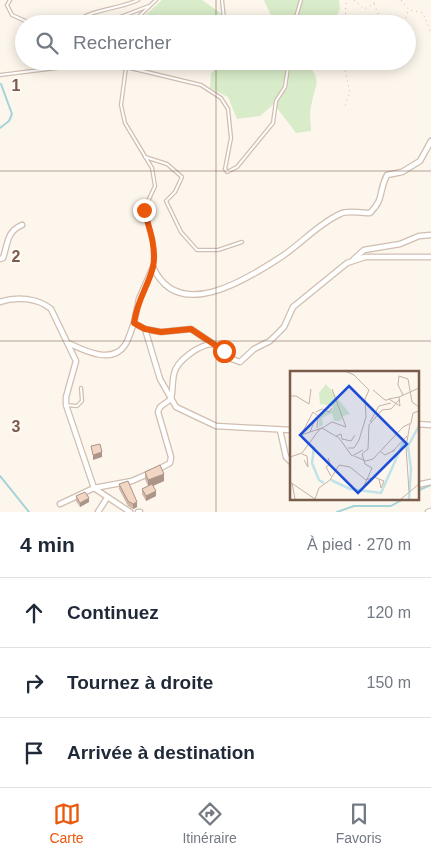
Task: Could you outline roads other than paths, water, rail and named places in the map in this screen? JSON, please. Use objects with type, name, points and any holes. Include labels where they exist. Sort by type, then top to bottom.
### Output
[{"type":"street","points":[[153,267],[159,280],[179,293],[200,296],[239,283],[280,257],[341,213],[370,214],[379,204],[383,182],[387,175],[402,172],[420,161],[431,141]]},
{"type":"street","points":[[0,259],[3,258],[8,237],[12,231],[22,225]]},
{"type":"street","points":[[352,261],[364,250],[400,244],[419,236],[431,235]]},
{"type":"street","points":[[134,323],[145,329],[161,332],[191,329],[232,359],[240,362],[254,349],[270,341],[284,327],[293,307],[342,266],[365,256],[431,257]]},
{"type":"street","points":[[67,343],[92,354],[103,355],[119,351],[124,346],[134,323],[139,299],[153,267]]},
{"type":"street","points":[[0,302],[13,299],[44,304],[51,309],[76,361],[66,397],[66,405],[94,488],[130,512]]},
{"type":"street","points":[[145,329],[160,379],[176,407],[216,426],[290,430]]},
{"type":"street","points":[[60,504],[94,488],[132,481],[170,463],[171,457],[158,412],[160,407],[171,399],[174,372],[190,354],[203,344],[213,344]]},
{"type":"street","points":[[418,424],[431,425]]},
{"type":"street","points":[[280,430],[286,457],[290,461]]},
{"type":"street","points":[[418,485],[431,482]]},
{"type":"street","points":[[98,512],[107,498]]},
{"type":"lane","points":[[10,0],[7,5],[12,15],[15,16]]},
{"type":"lane","points":[[89,15],[107,8],[128,5],[138,0]]},
{"type":"lane","points":[[140,15],[156,0]]},
{"type":"lane","points":[[222,0],[224,15]]},
{"type":"lane","points":[[297,15],[301,0]]},
{"type":"lane","points":[[126,15],[149,6]]},
{"type":"lane","points":[[0,75],[40,70]]},
{"type":"lane","points":[[126,70],[121,105],[125,123],[152,168],[155,186],[144,210],[153,240],[153,267]]},
{"type":"lane","points":[[139,70],[201,84],[221,98],[228,109],[231,138],[225,168],[227,172],[237,167],[273,123],[276,101],[285,87],[288,70]]},
{"type":"lane","points":[[145,157],[167,164],[182,177],[175,192],[166,201],[180,232],[197,250],[218,250],[242,242]]},
{"type":"lane","points":[[66,405],[77,406],[82,402],[81,388]]},
{"type":"waterway","points":[[0,128],[9,121],[12,114],[1,84]]},
{"type":"waterway","points":[[0,476],[29,512]]},
{"type":"waterway","points":[[418,491],[431,485]]},
{"type":"waterway","points":[[337,512],[354,506],[391,506],[402,500]]}]
